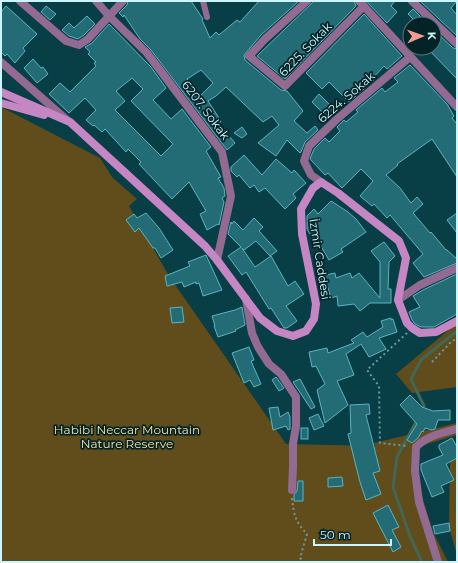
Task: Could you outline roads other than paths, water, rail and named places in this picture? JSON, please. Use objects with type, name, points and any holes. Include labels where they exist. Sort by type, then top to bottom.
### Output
[{"type":"street","points":[[20,1],[66,41],[79,46],[88,39],[123,1]]},
{"type":"street","name":"6207. Sokak","points":[[96,1],[108,16],[147,53],[222,152],[231,196],[217,260]]},
{"type":"street","name":"6225. Sokak","points":[[307,1],[265,39],[249,56],[285,86],[361,3]]},
{"type":"street","points":[[412,1],[457,44]]},
{"type":"street","points":[[361,3],[457,108]]},
{"type":"street","name":"6224. Sokak","points":[[321,182],[311,175],[304,161],[309,146],[337,119],[410,57]]},
{"type":"street","points":[[1,62],[70,122]]},
{"type":"street","name":"İzmir Caddesi","points":[[1,92],[70,122],[205,246],[260,318],[277,332],[293,336],[306,331],[314,319],[316,304],[302,234],[301,209],[313,188],[321,182]]},
{"type":"street","name":"İzmir Caddesi","points":[[1,103],[70,122]]},
{"type":"street","points":[[321,182],[338,193],[399,241],[406,258],[398,300],[407,323],[420,333],[436,332],[457,321]]},
{"type":"street","points":[[398,300],[420,285],[457,268]]},
{"type":"street","points":[[246,299],[252,333],[258,346],[269,364],[281,374],[296,397],[296,426],[293,444],[292,490]]},
{"type":"street","points":[[438,562],[419,502],[414,471],[416,447],[423,440],[457,429]]},
{"type":"lane","points":[[203,1],[207,17]]},
{"type":"waterway","points":[[422,410],[424,406],[411,379],[421,360],[457,331]]},
{"type":"waterway","points":[[417,420],[397,457],[393,487],[410,536],[422,562]]},
{"type":"park label","name":"Habibi Neccar Mountain Nature Reserve","points":[[127,436]]}]
